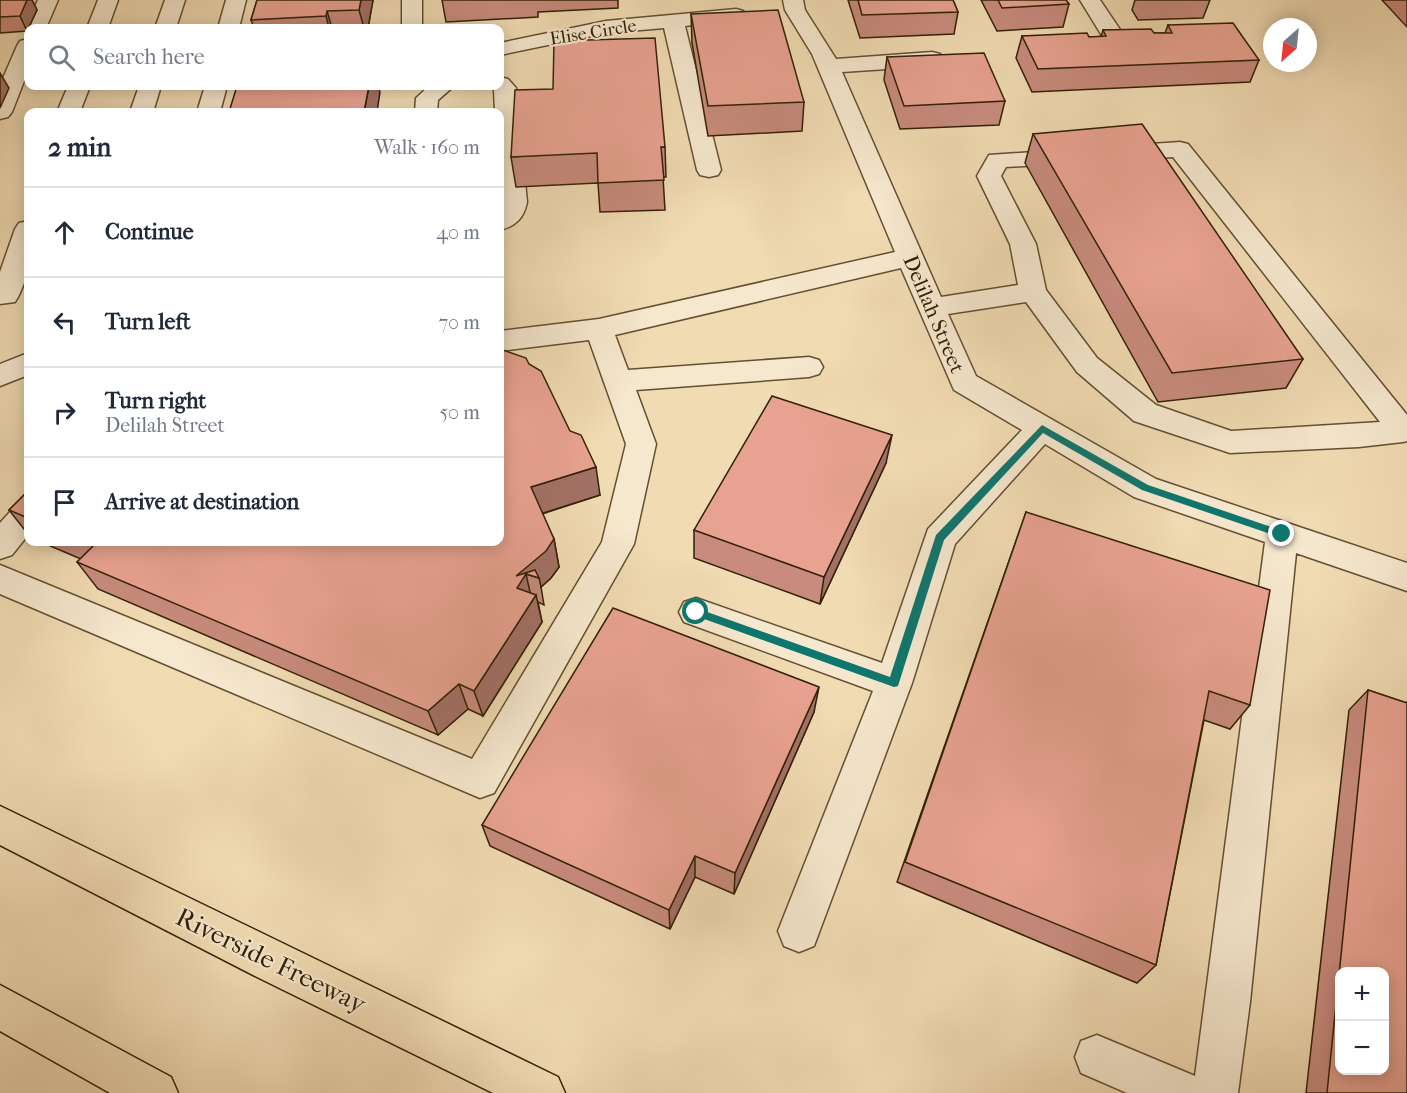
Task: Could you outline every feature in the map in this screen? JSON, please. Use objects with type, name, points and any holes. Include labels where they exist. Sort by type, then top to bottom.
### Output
[{"type":"highway","name":"Riverside Freeway","points":[[0,825],[274,963],[542,1093]]},
{"type":"highway","points":[[0,1008],[155,1093]]},
{"type":"street","points":[[38,24],[48,0]]},
{"type":"street","points":[[99,24],[108,0]]},
{"type":"street","points":[[167,24],[175,0]]},
{"type":"street","points":[[230,24],[236,0]]},
{"type":"street","points":[[411,24],[412,0]]},
{"type":"street","points":[[658,0],[669,21],[709,170]]},
{"type":"street","points":[[1090,0],[1112,34]]},
{"type":"street","name":"Elise Circle","points":[[504,48],[606,27],[780,9]]},
{"type":"street","name":"Delilah Street","points":[[780,9],[824,54],[964,383],[1145,488],[1407,577]]},
{"type":"street","points":[[0,112],[24,55]]},
{"type":"street","points":[[829,66],[950,58]]},
{"type":"street","points":[[504,87],[514,202],[512,213],[504,219]]},
{"type":"street","points":[[71,108],[77,90]]},
{"type":"street","points":[[143,108],[149,90]]},
{"type":"street","points":[[210,108],[215,90]]},
{"type":"street","points":[[426,108],[427,98],[438,90]]},
{"type":"street","points":[[1180,149],[1403,431],[1359,436],[1230,442],[1145,413],[1087,365],[1033,292],[1023,244],[989,176],[998,160],[1180,149]]},
{"type":"street","points":[[11,295],[24,245]]},
{"type":"street","points":[[504,341],[599,329],[910,257]]},
{"type":"street","points":[[932,307],[1033,292]]},
{"type":"street","points":[[0,579],[480,780],[618,544],[641,444],[599,329]]},
{"type":"street","points":[[0,348],[24,347]]},
{"type":"street","points":[[0,376],[24,365]]},
{"type":"street","points":[[617,381],[809,367]]},
{"type":"street","points":[[800,932],[894,683],[940,538],[1042,428]]},
{"type":"street","points":[[0,546],[24,518]]},
{"type":"street","points":[[1215,1093],[1228,1002],[1282,534]]},
{"type":"street","points":[[696,612],[894,683]]},
{"type":"street","points":[[1097,1057],[1180,1093]]},
{"type":"building","points":[[0,0],[27,0],[20,16],[0,17]]},
{"type":"building","points":[[257,0],[361,0],[359,10],[327,11],[326,16],[251,20]]},
{"type":"building","points":[[858,0],[953,0],[958,12],[862,15]]},
{"type":"building","points":[[998,0],[1066,0],[1069,4],[1002,8]]},
{"type":"building","points":[[778,10],[804,102],[708,106],[691,14]]},
{"type":"building","points":[[1233,23],[1259,60],[1038,69],[1022,36],[1087,33],[1089,37],[1106,36],[1103,30],[1151,29],[1154,33],[1172,33],[1168,25]]},
{"type":"building","points":[[655,38],[665,147],[661,147],[664,180],[598,183],[597,153],[511,157],[515,90],[553,89],[554,41]]},
{"type":"building","points":[[984,53],[1005,101],[904,106],[887,57]]},
{"type":"building","points":[[236,90],[368,90],[365,108],[230,108]]},
{"type":"building","points":[[1142,124],[1303,359],[1172,373],[1033,134]]},
{"type":"building","points":[[504,350],[526,358],[529,364],[541,371],[570,431],[581,435],[596,467],[531,487],[554,539],[546,551],[516,576],[535,570],[539,578],[526,574],[517,588],[536,595],[474,691],[459,684],[428,711],[77,562],[93,546],[504,546]]},
{"type":"building","points":[[772,396],[892,435],[824,577],[694,530]]},
{"type":"building","points":[[24,495],[24,516],[9,510]]},
{"type":"building","points":[[1026,512],[1270,590],[1250,705],[1209,691],[1156,965],[905,862]]},
{"type":"building","points":[[613,608],[819,687],[735,873],[695,856],[669,910],[482,825]]},
{"type":"building","points":[[1368,690],[1407,703],[1407,1093],[1327,1093],[1335,1014],[1335,1075],[1389,1075],[1389,967],[1340,967]]},
{"type":"route","points":[[696,612],[894,683],[940,538],[1042,428],[1145,488],[1282,534]]}]
